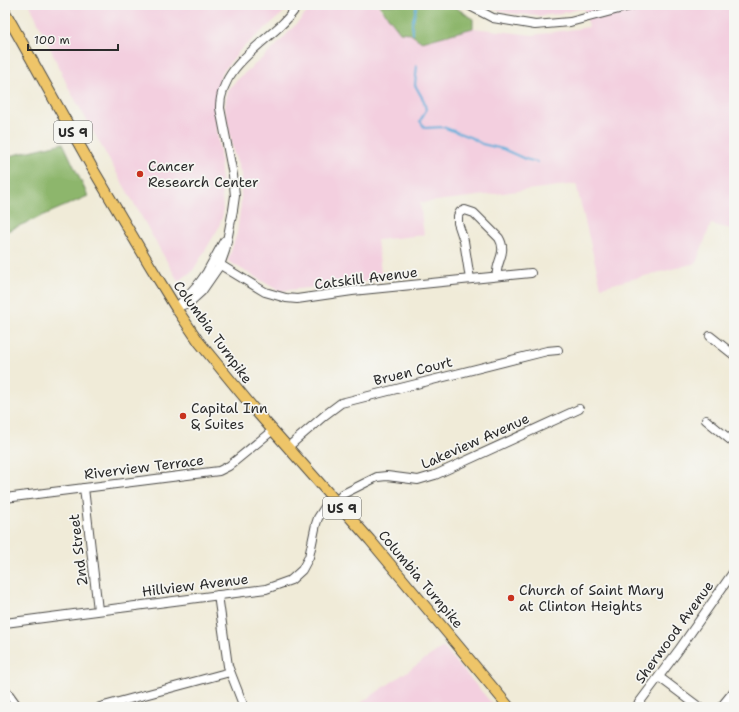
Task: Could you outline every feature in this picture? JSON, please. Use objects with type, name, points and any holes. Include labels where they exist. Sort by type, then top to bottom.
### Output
[{"type":"main road","name":"Columbia Turnpike","points":[[5,12],[106,191],[176,308],[221,369],[336,501],[509,707]]},
{"type":"street","points":[[176,308],[190,302],[202,291],[217,263],[228,232],[233,210],[233,175],[220,108],[223,89],[233,70],[281,25],[298,5]]},
{"type":"street","points":[[468,5],[492,18],[535,25],[570,22],[634,5]]},
{"type":"street","points":[[470,279],[464,241],[458,223],[458,216],[460,212],[465,210],[474,213],[502,242],[502,253],[496,272],[497,276]]},
{"type":"street","name":"Catskill Avenue","points":[[217,263],[265,292],[276,296],[297,299],[352,291],[531,273]]},
{"type":"street","points":[[710,336],[734,355]]},
{"type":"street","name":"Bruen Court","points":[[288,447],[324,415],[341,403],[547,350],[558,350]]},
{"type":"street","name":"Lakeview Avenue","points":[[336,501],[343,494],[377,477],[387,476],[418,480],[435,475],[579,409]]},
{"type":"street","points":[[706,420],[734,443]]},
{"type":"street","name":"Riverview Terrace","points":[[5,498],[219,471],[229,466],[273,430]]},
{"type":"street","name":"2nd Street","points":[[84,488],[98,610]]},
{"type":"street","name":"Hillview Avenue","points":[[5,622],[218,596],[266,589],[286,582],[295,576],[306,563],[318,518],[329,503],[336,501]]},
{"type":"street","name":"Sherwood Avenue","points":[[636,707],[734,571]]},
{"type":"street","points":[[218,596],[226,658],[244,707]]},
{"type":"street","points":[[100,707],[230,672]]},
{"type":"street","points":[[659,677],[699,707]]},
{"type":"street","points":[[5,689],[18,707]]},
{"type":"street","points":[[721,707],[734,691]]},
{"type":"shaded area","points":[[30,5],[289,5],[282,14],[240,50],[221,74],[214,109],[220,152],[223,214],[218,229],[192,272],[178,281],[69,89]]},
{"type":"shaded area","points":[[314,5],[379,5],[380,9],[422,42],[473,28],[533,35],[589,27],[584,8],[558,14],[539,16],[507,13],[485,5],[583,5],[584,7],[587,5],[734,5],[734,230],[711,224],[696,263],[601,287],[576,184],[420,203],[424,235],[377,240],[382,280],[279,291],[228,261],[237,233],[241,204],[241,174],[233,151],[225,108],[227,90],[274,48]]},
{"type":"shaded area","points":[[443,647],[495,707],[355,707]]},
{"type":"green space","points":[[379,5],[452,5],[473,19],[473,28],[422,42],[409,33],[400,32]]},
{"type":"green space","points":[[63,143],[88,196],[5,232],[5,157]]},
{"type":"waterway","points":[[413,34],[412,24],[417,5]]},
{"type":"waterway","points":[[417,66],[415,85],[424,101],[426,110],[420,121],[425,128],[443,127],[472,138],[482,144],[503,149],[525,159],[537,162]]},
{"type":"place","name":"Cancer Research Center","points":[[140,174]]},
{"type":"place","name":"Capital Inn & Suites","points":[[183,416]]},
{"type":"place","name":"Church of Saint Mary at Clinton Heights","points":[[511,598]]}]
